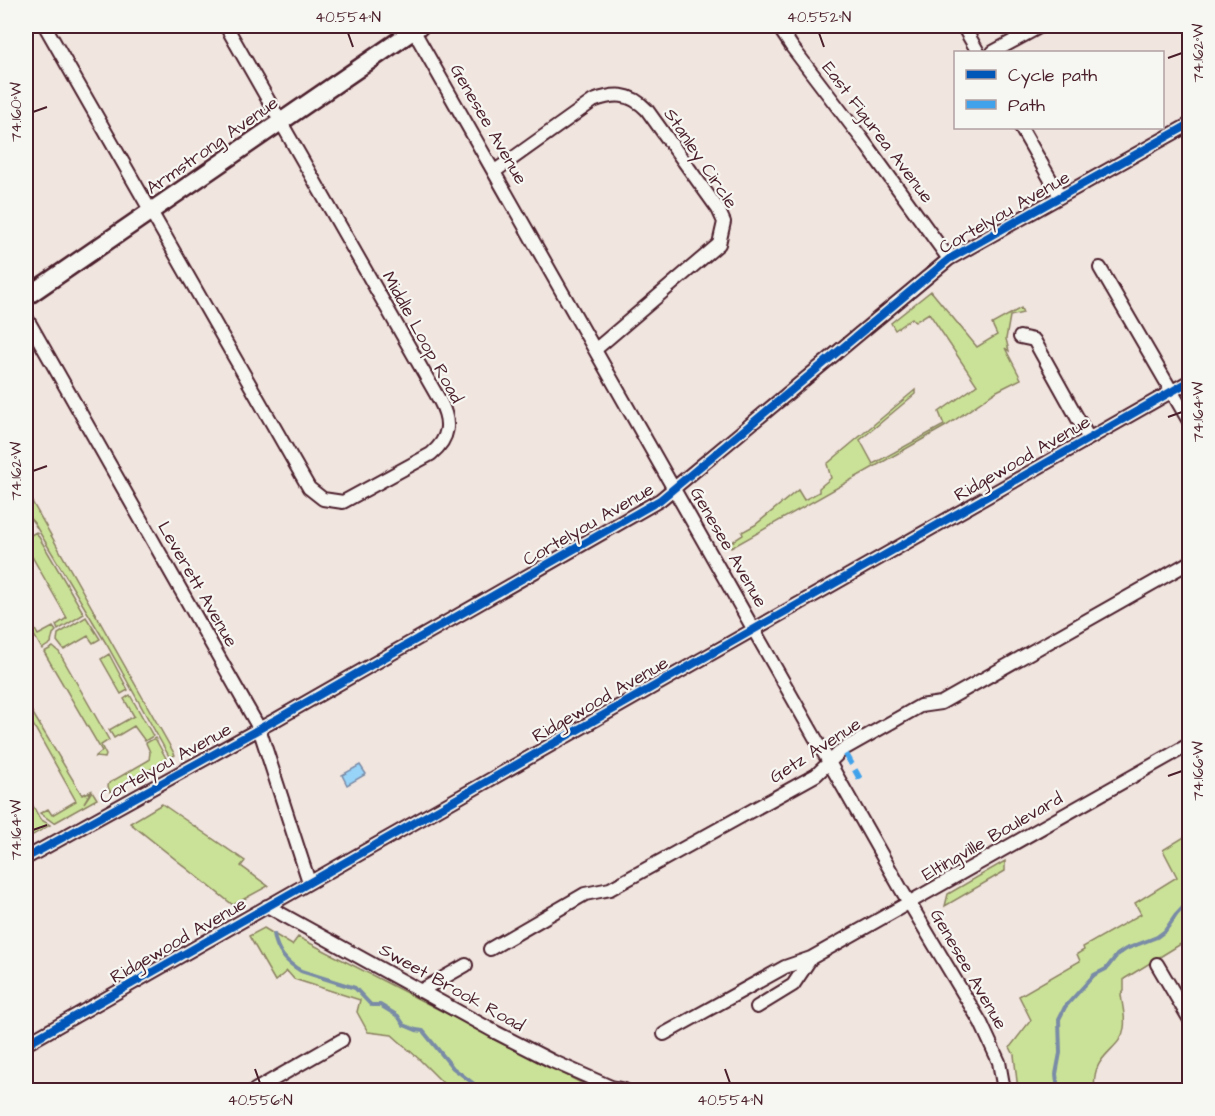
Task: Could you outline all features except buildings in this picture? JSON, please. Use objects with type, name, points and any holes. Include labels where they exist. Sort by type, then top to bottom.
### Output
[{"type":"street","name":"Middle Loop Road","points":[[45,26],[300,473],[315,495],[332,502],[343,502],[431,454],[439,447],[448,428],[445,411],[226,26]]},
{"type":"street","name":"East Figurea Avenue","points":[[778,26],[950,259]]},
{"type":"street","points":[[963,26],[977,51]]},
{"type":"street","points":[[995,51],[1041,26]]},
{"type":"street","name":"Armstrong Avenue","points":[[26,297],[415,27]]},
{"type":"street","name":"Genesee Avenue","points":[[415,27],[829,762],[981,1023],[999,1062],[1004,1090]]},
{"type":"street","name":"Stanley Circle","points":[[495,171],[593,101],[620,94],[639,101],[647,110],[718,209],[724,222],[719,244],[596,349]]},
{"type":"street","name":"Cortelyou Avenue","points":[[26,858],[654,504],[950,259],[1190,124]]},
{"type":"street","points":[[1022,129],[1060,196]]},
{"type":"street","points":[[1101,268],[1190,423]]},
{"type":"street","name":"Leverett Avenue","points":[[26,317],[259,728],[309,882]]},
{"type":"street","points":[[1020,337],[1034,340],[1088,437]]},
{"type":"street","name":"Ridgewood Avenue","points":[[26,1044],[1088,437],[1190,381]]},
{"type":"street","name":"Getz Avenue","points":[[490,949],[585,894],[610,889],[816,775],[842,750],[911,711],[920,706],[941,703],[1190,562]]},
{"type":"street","name":"Eltingville Boulevard","points":[[664,1034],[785,966],[811,958],[1190,744]]},
{"type":"street","name":"Sweet Brook Road","points":[[267,906],[497,1034],[610,1087],[625,1090]]},
{"type":"street","name":"Eltingville Boulevard","points":[[758,1007],[793,986],[811,958]]},
{"type":"street","points":[[1157,964],[1190,1020]]},
{"type":"street","points":[[420,991],[466,965]]},
{"type":"street","points":[[255,1090],[342,1040]]},
{"type":"green space","points":[[931,291],[977,347],[997,335],[992,324],[1021,308],[1023,313],[1010,316],[1006,339],[1009,351],[1005,348],[1021,379],[997,391],[946,426],[731,548],[729,544],[743,535],[742,532],[755,525],[798,490],[804,500],[819,492],[819,488],[831,478],[827,464],[915,390],[915,394],[860,440],[873,464],[944,425],[939,412],[977,385],[929,313],[915,322],[912,318],[895,330],[891,323]]},
{"type":"green space","points":[[26,491],[175,755],[170,758],[107,645],[34,523],[26,514]]},
{"type":"green space","points":[[36,532],[84,614],[58,630],[56,625],[67,618],[26,546],[26,538]]},
{"type":"green space","points":[[26,613],[38,635],[53,627],[56,631],[51,643],[42,649],[26,621]]},
{"type":"green space","points":[[86,617],[100,639],[93,643],[88,636],[64,650],[57,641],[58,634]]},
{"type":"green space","points":[[53,647],[59,652],[109,740],[101,745],[106,755],[105,758],[95,757],[102,751],[44,652]]},
{"type":"green space","points":[[109,654],[128,690],[121,694],[101,659]]},
{"type":"green space","points":[[130,695],[153,736],[145,741],[134,726],[114,738],[109,730],[134,716],[124,699]]},
{"type":"green space","points":[[26,702],[82,795],[91,791],[84,803],[92,791],[97,799],[54,823],[40,813],[48,809],[52,815],[76,801],[31,721],[26,723],[28,709]]},
{"type":"green space","points":[[155,738],[167,760],[110,792],[109,783],[149,760],[150,752],[146,743]]},
{"type":"green space","points":[[26,793],[40,819],[50,825],[26,839]]},
{"type":"green space","points":[[162,804],[245,861],[241,866],[268,886],[233,905],[130,823]]},
{"type":"green space","points":[[1189,834],[1189,939],[1124,979],[1124,990],[1121,994],[1124,1015],[1122,1036],[1097,1068],[1095,1090],[1018,1090],[1014,1055],[1010,1047],[1031,1020],[1019,996],[1080,961],[1077,954],[1084,950],[1083,947],[1141,914],[1135,903],[1177,877],[1163,850]]},
{"type":"green space","points":[[1005,861],[1005,871],[945,906],[948,894]]},
{"type":"green space","points":[[264,928],[292,945],[298,937],[595,1090],[450,1090],[392,1035],[368,1032],[357,1012],[360,1000],[294,979],[287,971],[275,981],[249,936]]},
{"type":"water","points":[[360,765],[366,774],[347,785],[342,775]]},
{"type":"waterway","points":[[1058,1090],[1056,1074],[1060,1053],[1059,1019],[1065,1007],[1094,975],[1106,969],[1117,955],[1165,931],[1190,900]]},
{"type":"waterway","points":[[274,934],[280,951],[296,968],[355,988],[371,1005],[380,1005],[398,1016],[404,1025],[423,1031],[453,1068],[482,1090]]},
{"type":"marked path","points":[[846,754],[860,779]]},
{"type":"cycle path","points":[[26,858],[277,719],[660,500],[949,259],[1190,124]]},
{"type":"cycle path","points":[[26,1044],[1190,381]]}]
